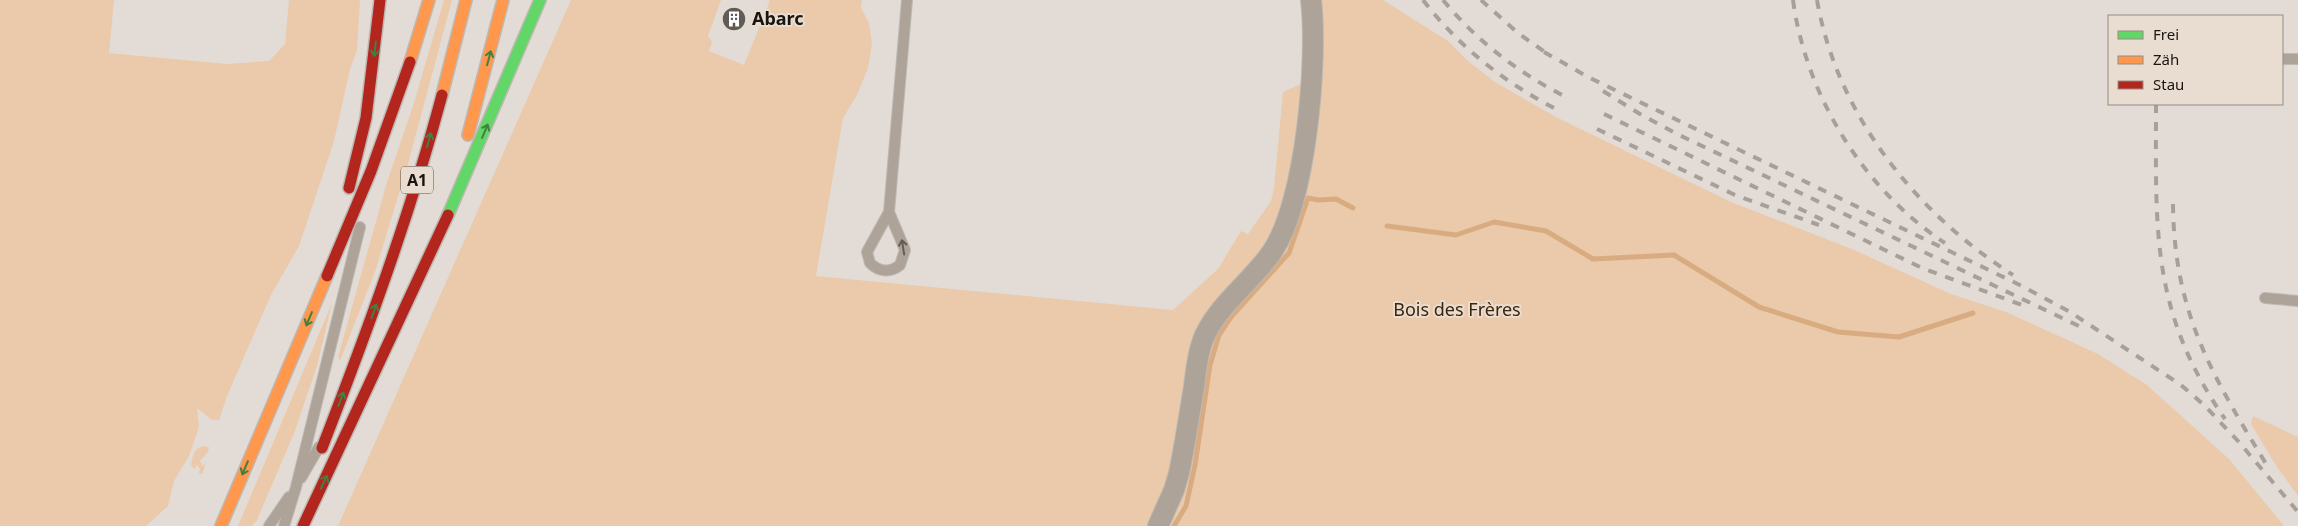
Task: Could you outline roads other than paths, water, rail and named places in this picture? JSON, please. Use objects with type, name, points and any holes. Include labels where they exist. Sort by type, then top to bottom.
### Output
[{"type":"highway","points":[[329,274],[366,118],[380,0]]},
{"type":"highway","name":"A1","points":[[221,526],[371,171],[400,93],[429,0]]},
{"type":"highway","name":"A1","points":[[290,526],[383,286],[439,105],[466,0]]},
{"type":"highway","points":[[431,256],[474,112],[503,0]]},
{"type":"highway","points":[[303,526],[431,256],[540,0]]},
{"type":"street","points":[[1158,526],[1174,490],[1179,473],[1199,356],[1205,334],[1219,313],[1271,253],[1284,229],[1303,158],[1313,37],[1311,0]]},
{"type":"lane","points":[[889,212],[905,250],[900,265],[891,270],[882,270],[870,263],[867,252],[889,212],[907,0]]},
{"type":"lane","points":[[2283,59],[2298,59]]},
{"type":"lane","points":[[284,526],[296,487],[354,255],[371,171]]},
{"type":"lane","points":[[2264,298],[2298,301]]},
{"type":"lane","points":[[269,526],[296,487],[328,431]]},
{"type":"waterway","points":[[1174,526],[1186,506],[1195,465],[1210,365],[1219,335],[1231,317],[1289,253],[1308,198],[1318,200],[1336,199],[1353,208]]},
{"type":"waterway","points":[[1387,226],[1456,235],[1494,222],[1546,231],[1593,259],[1674,255],[1759,307],[1838,332],[1899,337],[1973,313]]},
{"type":"railway","points":[[1423,0],[1452,33],[1501,76],[1558,110]]},
{"type":"railway","points":[[1443,0],[1483,42],[1498,54],[1514,66],[1564,96]]},
{"type":"railway","points":[[1481,0],[1518,33],[1549,55]]},
{"type":"railway","points":[[1793,0],[1800,36],[1811,71],[1825,105],[1844,138],[1865,168],[1889,196],[1916,221],[1945,243]]},
{"type":"railway","points":[[1817,0],[1827,42],[1842,83],[1862,121],[1886,157],[1914,191],[1944,222],[2013,275]]},
{"type":"railway","points":[[1544,52],[1590,78],[2022,286],[2070,312],[2181,385],[2204,405],[2238,441],[2298,512]]},
{"type":"railway","points":[[1603,91],[1675,133],[2085,329]]},
{"type":"railway","points":[[2156,105],[2158,230],[2162,268],[2170,305],[2183,342],[2201,380],[2225,419]]},
{"type":"railway","points":[[1604,114],[1922,268],[2022,305]]},
{"type":"railway","points":[[1597,129],[1735,195],[1819,225]]},
{"type":"railway","points":[[2173,204],[2175,243],[2181,279],[2189,312],[2200,343],[2230,403],[2268,467]]},
{"type":"place","name":"Abarc","points":[[734,19]]},
{"type":"park label","name":"Bois des Frères","points":[[1457,310]]}]
